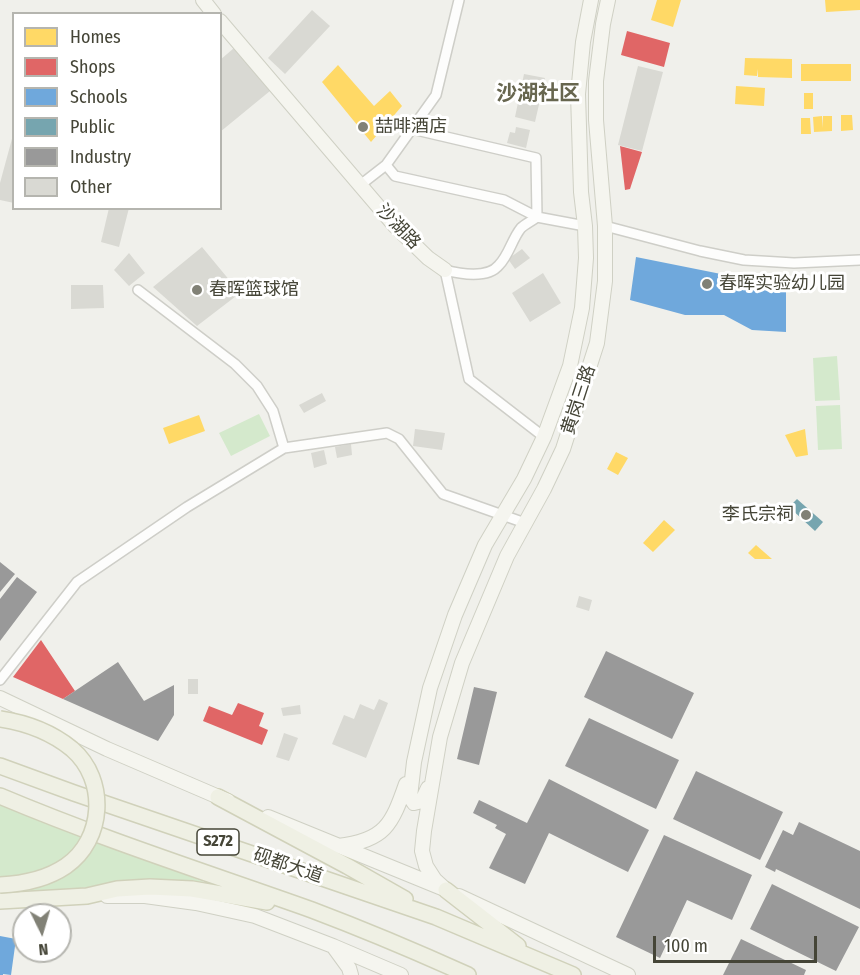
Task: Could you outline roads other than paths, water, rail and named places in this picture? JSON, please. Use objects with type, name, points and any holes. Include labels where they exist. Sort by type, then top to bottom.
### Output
[{"type":"main road","points":[[203,0],[212,12]]},
{"type":"main road","name":"黄岗三路","points":[[414,762],[430,688],[455,615],[485,545],[524,479],[544,437],[570,366],[582,308],[586,258],[578,94],[583,42],[591,0]]},
{"type":"main road","name":"黄岗三路","points":[[446,890],[435,880],[426,866],[422,851],[440,736],[462,663],[507,556],[563,449],[597,343],[605,281],[605,226],[596,120],[596,81],[608,0]]},
{"type":"main road","name":"沙湖路","points":[[222,23],[395,226],[428,258],[445,270]]},
{"type":"main road","points":[[0,698],[107,749],[218,797],[446,890],[628,975]]},
{"type":"main road","points":[[0,719],[39,728],[73,750],[84,763],[92,778],[97,811],[88,843],[65,867],[28,882],[0,885]]},
{"type":"main road","points":[[414,762],[410,797],[414,803],[422,801],[434,776]]},
{"type":"main road","points":[[338,846],[365,841],[388,826],[414,762]]},
{"type":"main road","name":"砚都大道","points":[[0,766],[436,917],[573,975]]},
{"type":"main road","name":"砚都大道","points":[[0,796],[55,819],[314,911],[408,948],[468,975]]},
{"type":"main road","points":[[218,797],[436,917]]},
{"type":"main road","points":[[87,896],[117,889],[150,887],[192,889],[314,911]]},
{"type":"main road","points":[[446,890],[534,959]]},
{"type":"main road","points":[[0,901],[87,896],[145,896],[196,903],[255,916],[401,975]]},
{"type":"main road","points":[[333,946],[349,968],[351,975]]},
{"type":"street","points":[[360,186],[386,165],[436,95],[459,0]]},
{"type":"street","points":[[412,129],[536,158],[537,217]]},
{"type":"street","points":[[386,165],[395,176],[504,200],[537,217],[585,225]]},
{"type":"street","points":[[537,217],[522,228],[499,266],[492,271],[474,275],[445,270],[469,379],[544,437]]},
{"type":"street","points":[[605,226],[744,260],[794,263],[860,260]]},
{"type":"street","points":[[138,290],[235,364],[257,386],[273,411],[284,448]]},
{"type":"street","points":[[0,680],[77,582],[187,507],[284,448],[387,433],[399,439],[443,494],[525,523]]},
{"type":"place","name":"喆啡酒店","points":[[363,127]]},
{"type":"place","name":"春晖实验幼儿园","points":[[707,284]]},
{"type":"place","name":"春晖篮球馆","points":[[197,290]]},
{"type":"place","name":"李氏宗祠","points":[[806,515]]},
{"type":"district","name":"沙湖社区","points":[[538,94]]}]
